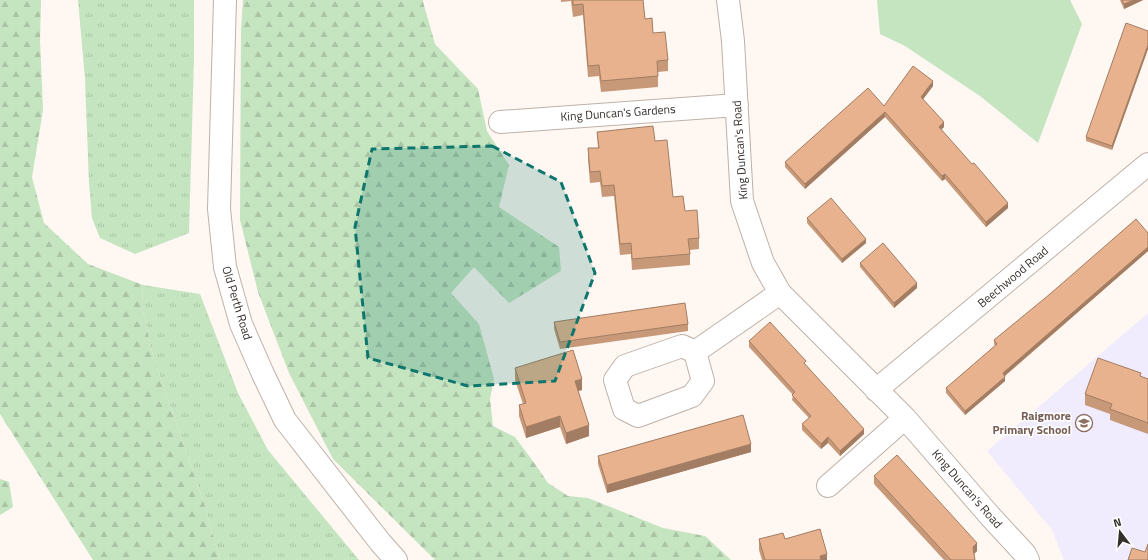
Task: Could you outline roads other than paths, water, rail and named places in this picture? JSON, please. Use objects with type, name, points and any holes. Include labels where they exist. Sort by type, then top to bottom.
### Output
[{"type":"street","name":"Old Perth Road","points":[[225,0],[219,209],[225,267],[241,324],[262,374],[285,420],[380,542],[396,560]]},
{"type":"street","name":"King Duncan's Road","points":[[728,0],[737,105],[742,201],[763,263],[780,293],[905,418],[1025,554],[1028,560]]},
{"type":"street","name":"King Duncan's Gardens","points":[[500,122],[737,105]]},
{"type":"street","name":"Beechwood Road","points":[[876,390],[1148,164]]},
{"type":"street","points":[[695,352],[780,293]]},
{"type":"street","points":[[828,486],[905,418]]},
{"type":"place","name":"Raigmore Primary School","points":[[1084,423]]}]
